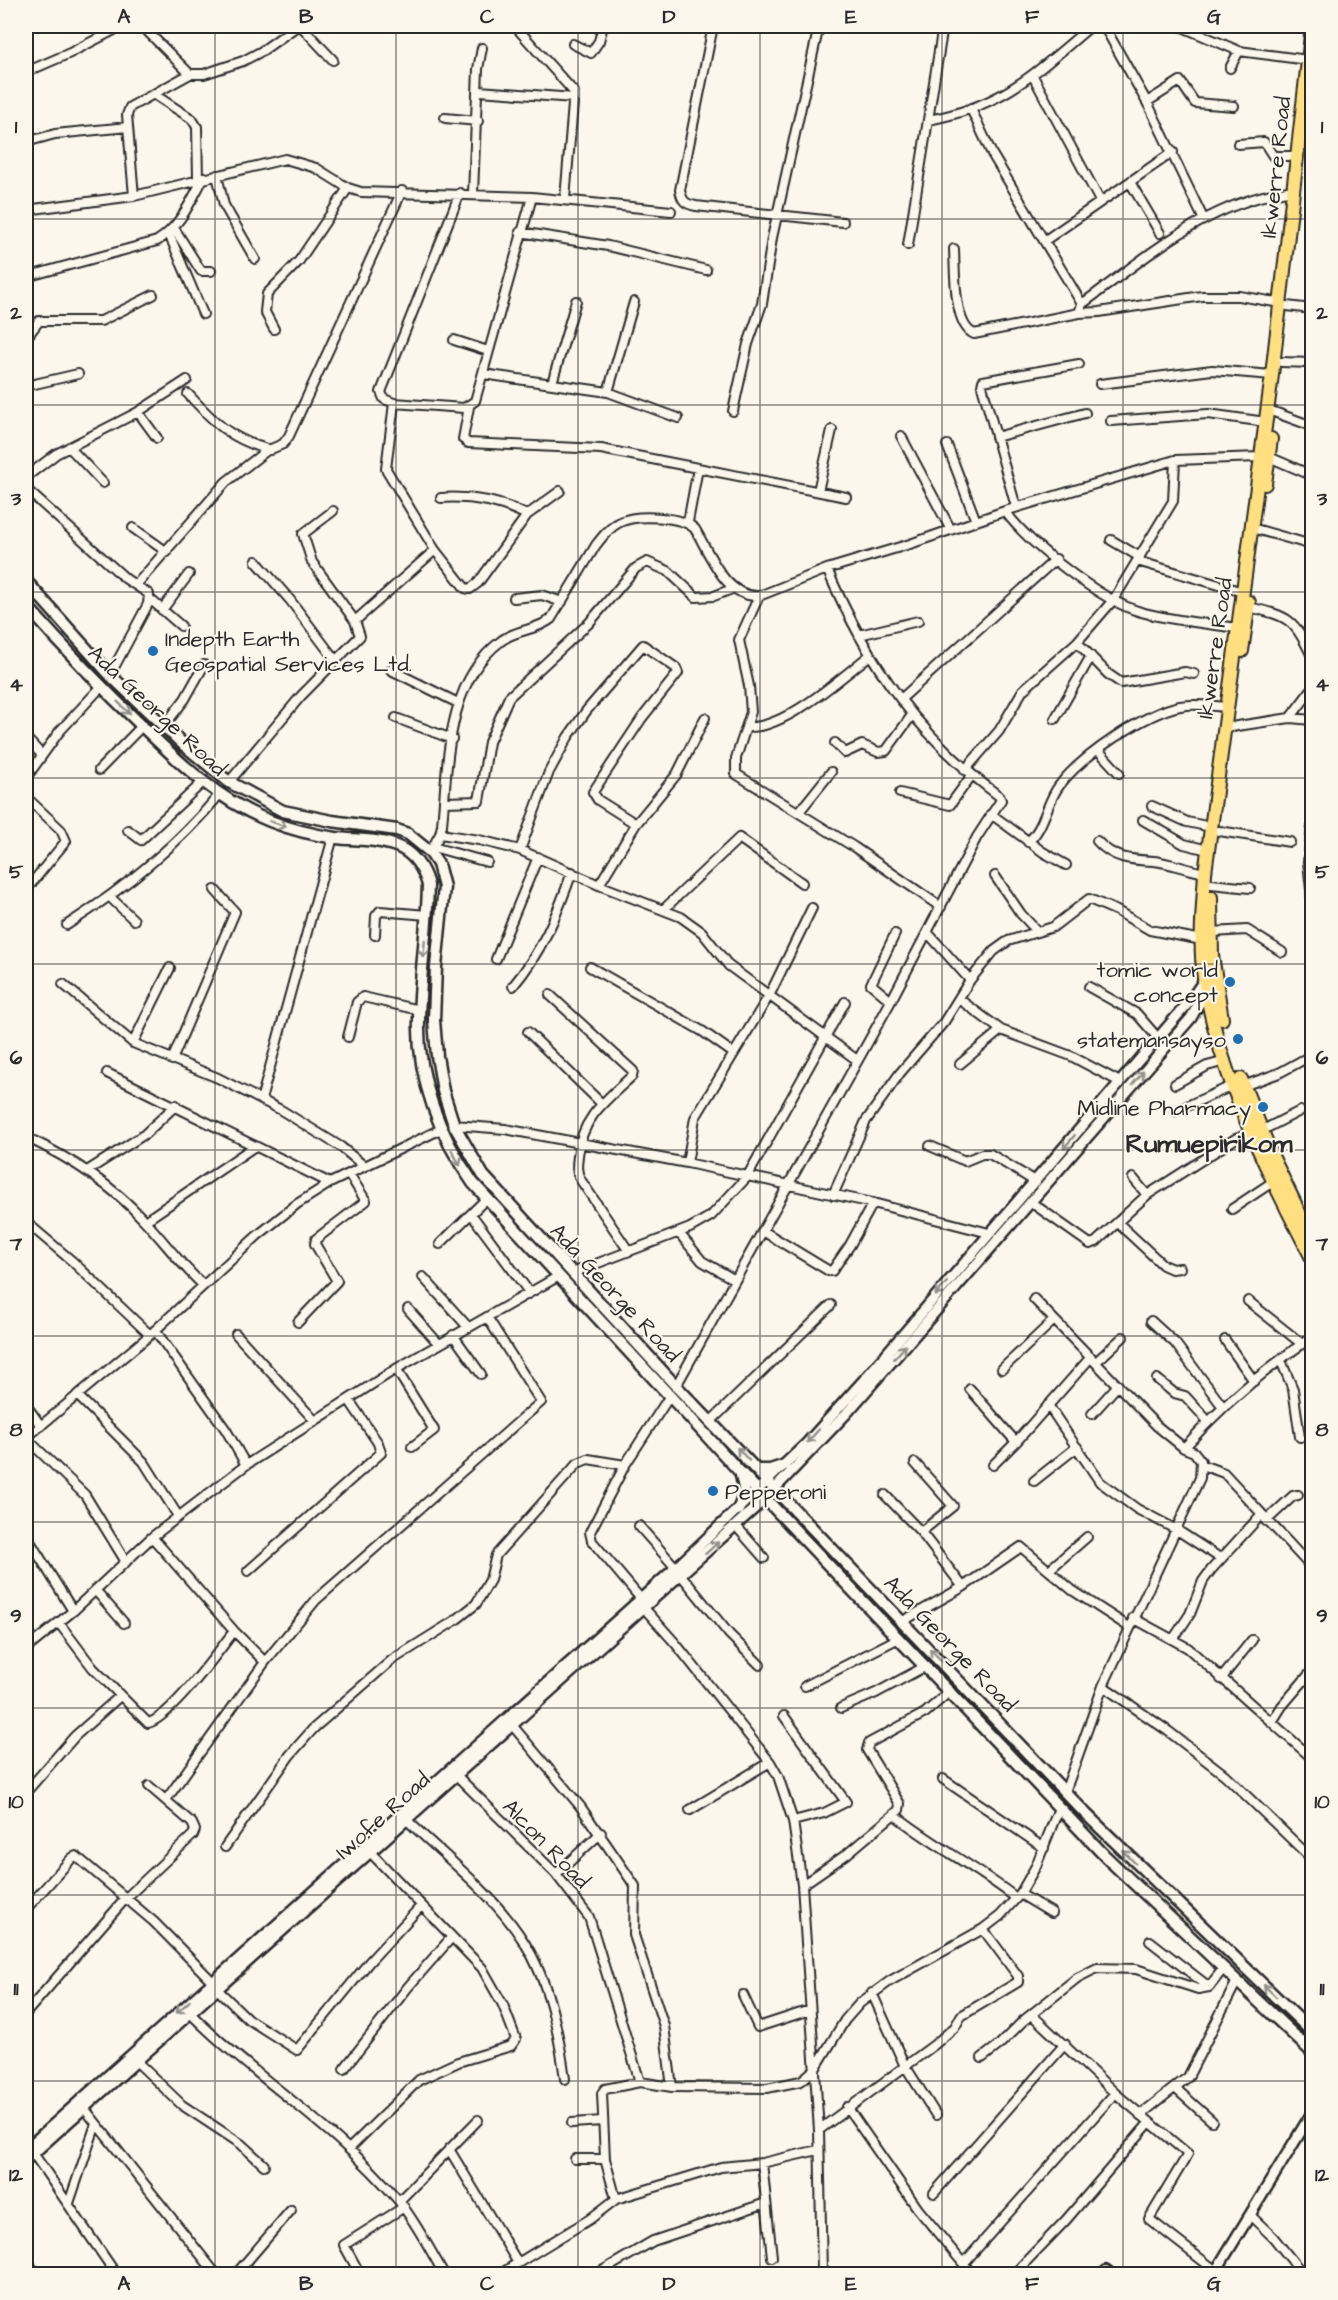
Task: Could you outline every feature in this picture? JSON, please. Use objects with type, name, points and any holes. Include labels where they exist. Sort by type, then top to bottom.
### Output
[{"type":"main road","name":"Ikwerre Road","points":[[1264,457],[1274,412],[1281,362],[1297,156],[1312,26]]},
{"type":"main road","name":"Ikwerre Road","points":[[1238,1086],[1208,994],[1209,850],[1215,829],[1226,707],[1237,628],[1259,504],[1266,422],[1312,88]]},
{"type":"main road","name":"Ikwerre Road","points":[[1208,879],[1249,607],[1259,530],[1259,504]]},
{"type":"main road","name":"Ada George Road","points":[[26,581],[110,675],[164,726],[229,782],[283,811],[332,821],[397,830],[408,834],[432,850],[444,887],[436,967],[434,1020],[443,1091],[454,1125],[471,1157],[494,1188],[676,1386],[1065,1792],[1151,1879],[1312,2031]]},
{"type":"main road","name":"Ada George Road","points":[[26,605],[142,726],[219,795],[271,822],[333,837],[388,843],[410,854],[425,874],[428,885],[419,1010],[426,1080],[441,1129],[457,1161],[486,1199],[669,1397],[1059,1808],[1312,2052]]},
{"type":"main road","name":"Ikwerre Road","points":[[1216,1015],[1226,1061],[1257,1132],[1274,1181],[1312,1258]]},
{"type":"main road","name":"Ikwerre Road","points":[[1257,1132],[1312,1239]]},
{"type":"main road","points":[[757,1470],[770,1470],[785,1465]]},
{"type":"main road","points":[[738,1510],[745,1493],[740,1472]]},
{"type":"street","points":[[26,72],[70,53],[122,26]]},
{"type":"street","points":[[142,26],[190,74]]},
{"type":"street","points":[[134,196],[127,115],[130,107],[156,95],[190,74],[204,74],[243,61],[286,29],[299,26],[333,60]]},
{"type":"street","points":[[515,26],[570,84],[574,92],[565,199]]},
{"type":"street","points":[[573,44],[591,53],[603,26]]},
{"type":"street","points":[[713,26],[680,190],[682,199],[687,204],[696,206],[843,222]]},
{"type":"street","points":[[733,411],[748,344],[762,304],[778,216],[819,26]]},
{"type":"street","points":[[908,245],[943,26]]},
{"type":"street","points":[[928,120],[970,109],[995,99],[1033,76],[1091,26]]},
{"type":"street","points":[[1104,26],[1147,102],[1203,218]]},
{"type":"street","points":[[1180,26],[1239,51],[1308,60]]},
{"type":"street","points":[[473,194],[478,121],[478,69],[482,48]]},
{"type":"street","points":[[1230,68],[1239,51]]},
{"type":"street","points":[[1033,76],[1100,201]]},
{"type":"street","points":[[1147,102],[1180,81],[1195,103],[1234,106]]},
{"type":"street","points":[[479,91],[574,98]]},
{"type":"street","points":[[26,277],[157,242],[171,231],[201,178],[197,127],[192,119],[156,95]]},
{"type":"street","points":[[970,109],[992,154],[1044,241],[1080,309]]},
{"type":"street","points":[[445,118],[478,121]]},
{"type":"street","points":[[26,142],[55,134],[128,127]]},
{"type":"street","points":[[1238,144],[1264,142],[1273,156],[1297,156]]},
{"type":"street","points":[[1044,241],[1173,153]]},
{"type":"street","points":[[26,210],[134,196],[285,159],[316,168],[348,188],[378,194],[402,191],[531,197],[671,211]]},
{"type":"street","points":[[217,175],[224,205],[255,259]]},
{"type":"street","points":[[1130,182],[1160,233]]},
{"type":"street","points":[[274,330],[265,312],[267,294],[299,261],[348,188]]},
{"type":"street","points":[[954,249],[956,293],[962,321],[970,333],[984,333],[1080,309],[1203,218],[1257,196],[1294,190]]},
{"type":"street","points":[[136,585],[226,482],[270,450],[283,444],[310,393],[402,191]]},
{"type":"street","points":[[460,193],[381,392],[384,399],[394,403],[469,407]]},
{"type":"street","points":[[531,197],[483,374],[475,401],[469,407],[463,439],[468,443],[601,449],[846,497]]},
{"type":"street","points":[[171,231],[201,271],[211,271]]},
{"type":"street","points":[[171,231],[203,314]]},
{"type":"street","points":[[520,232],[608,246],[706,270]]},
{"type":"street","points":[[26,338],[39,321],[101,321],[153,296]]},
{"type":"street","points":[[1080,309],[1099,312],[1203,296],[1239,296],[1312,309]]},
{"type":"street","points":[[552,383],[576,302]]},
{"type":"street","points":[[608,392],[634,302]]},
{"type":"street","points":[[454,340],[488,351]]},
{"type":"street","points":[[1281,362],[1312,363]]},
{"type":"street","points":[[1016,507],[982,386],[983,381],[1079,364]]},
{"type":"street","points":[[1100,384],[1212,370],[1272,375]]},
{"type":"street","points":[[26,386],[78,374]]},
{"type":"street","points":[[483,374],[608,392],[678,418]]},
{"type":"street","points":[[26,477],[41,464],[69,447],[138,412],[188,380]]},
{"type":"street","points":[[188,393],[210,417],[240,441],[270,450]]},
{"type":"street","points":[[394,403],[386,469],[435,550],[465,588],[470,589],[478,583],[527,515],[560,491]]},
{"type":"street","points":[[138,412],[157,438]]},
{"type":"street","points":[[1274,412],[1312,426]]},
{"type":"street","points":[[996,437],[1085,413]]},
{"type":"street","points":[[1111,421],[1208,414],[1266,422]]},
{"type":"street","points":[[818,491],[832,430]]},
{"type":"street","points":[[901,436],[951,530]]},
{"type":"street","points":[[947,445],[976,521]]},
{"type":"street","points":[[69,447],[103,483]]},
{"type":"street","points":[[699,468],[688,522],[732,589],[748,597],[759,596],[827,569],[1016,507],[1175,460],[1264,457],[1311,475]]},
{"type":"street","points":[[900,793],[950,805],[968,773],[999,731],[1023,690],[1077,642],[1114,600],[1173,501],[1175,460]]},
{"type":"street","points":[[26,489],[149,594],[150,599],[181,626]]},
{"type":"street","points":[[441,498],[466,497],[491,501],[527,515]]},
{"type":"street","points":[[229,782],[301,696],[360,636],[355,621],[316,568],[303,534],[333,511]]},
{"type":"street","points":[[1005,511],[1016,526],[1056,559],[1114,600],[1139,611],[1185,622],[1237,628]]},
{"type":"street","points":[[487,862],[432,850],[440,834],[458,703],[480,664],[500,641],[510,635],[544,625],[551,619],[583,564],[613,526],[628,519],[645,518],[688,522]]},
{"type":"street","points":[[134,528],[167,552]]},
{"type":"street","points":[[1259,530],[1312,545]]},
{"type":"street","points":[[1111,540],[1138,559],[1243,592]]},
{"type":"street","points":[[355,621],[435,550]]},
{"type":"street","points":[[900,699],[1006,607],[1056,559]]},
{"type":"street","points":[[256,561],[278,585],[336,661]]},
{"type":"street","points":[[444,802],[479,801],[489,742],[509,697],[589,623],[636,568],[647,562],[660,566],[696,597],[714,596],[732,589]]},
{"type":"street","points":[[676,1386],[891,1001],[1001,798],[968,773],[912,715],[869,656],[827,569]]},
{"type":"street","points":[[162,610],[189,574]]},
{"type":"street","points":[[514,598],[542,595],[562,602]]},
{"type":"street","points":[[759,596],[739,640],[751,698],[748,727],[738,748],[734,766],[736,774],[799,812],[941,907]]},
{"type":"street","points":[[110,675],[150,599]]},
{"type":"street","points":[[1249,607],[1287,618],[1298,630],[1312,657]]},
{"type":"street","points":[[859,635],[918,621]]},
{"type":"street","points":[[1077,642],[1108,674],[1121,682],[1185,672],[1194,674]]},
{"type":"street","points":[[520,850],[549,772],[568,737],[587,710],[643,645],[676,668],[678,673],[642,718],[593,792],[598,800],[636,824]]},
{"type":"street","points":[[748,727],[764,727],[774,722],[816,696],[869,656]]},
{"type":"street","points":[[1055,719],[1091,656]]},
{"type":"street","points":[[164,726],[185,699],[204,665]]},
{"type":"street","points":[[391,670],[458,703]]},
{"type":"street","points":[[26,778],[42,754],[102,686]]},
{"type":"street","points":[[1290,718],[1312,689]]},
{"type":"street","points":[[1028,842],[1042,824],[1060,785],[1127,729],[1171,708],[1183,705],[1226,707]]},
{"type":"street","points":[[836,743],[845,753],[862,745],[878,752],[886,751],[912,715]]},
{"type":"street","points":[[396,718],[452,739]]},
{"type":"street","points":[[599,885],[636,824],[677,774],[705,718]]},
{"type":"street","points":[[1232,727],[1290,718],[1312,720]]},
{"type":"street","points":[[99,770],[142,726]]},
{"type":"street","points":[[26,738],[42,754]]},
{"type":"street","points":[[1099,751],[1119,773]]},
{"type":"street","points":[[799,812],[831,772]]},
{"type":"street","points":[[128,830],[141,840],[202,782]]},
{"type":"street","points":[[67,926],[111,898],[190,827],[219,795]]},
{"type":"street","points":[[26,798],[60,830],[66,841],[26,890]]},
{"type":"street","points":[[1152,806],[1187,822],[1290,842]]},
{"type":"street","points":[[991,814],[1028,842],[1066,865]]},
{"type":"street","points":[[1143,820],[1184,844],[1209,850]]},
{"type":"street","points":[[1312,827],[1309,843],[1312,899]]},
{"type":"street","points":[[440,834],[520,850],[599,885],[664,909],[693,924],[729,966],[857,1060]]},
{"type":"street","points":[[261,1100],[333,837]]},
{"type":"street","points":[[664,909],[739,838],[802,883]]},
{"type":"street","points":[[1097,841],[1103,848],[1132,861],[1154,861],[1208,879],[1251,888]]},
{"type":"street","points":[[496,958],[538,857]]},
{"type":"street","points":[[513,986],[525,971],[554,921],[572,872]]},
{"type":"street","points":[[995,876],[1021,914],[1037,931]]},
{"type":"street","points":[[172,1060],[235,912],[215,890]]},
{"type":"street","points":[[111,898],[134,920]]},
{"type":"street","points":[[833,1195],[866,1121],[900,1073],[944,1023],[970,980],[994,951],[1008,941],[1053,927],[1089,899],[1117,910],[1150,930],[1207,936],[1247,930],[1282,952]]},
{"type":"street","points":[[687,1163],[694,1118],[770,994],[812,908]]},
{"type":"street","points":[[375,935],[376,915],[380,910],[427,915]]},
{"type":"street","points":[[927,932],[970,980]]},
{"type":"street","points":[[891,1001],[871,984],[895,934]]},
{"type":"street","points":[[590,967],[702,1031],[733,1053]]},
{"type":"street","points":[[133,1042],[170,968]]},
{"type":"street","points":[[772,1485],[785,1465],[863,1381],[989,1233],[1036,1182],[1189,1002],[1209,974]]},
{"type":"street","points":[[63,984],[133,1042],[201,1070],[261,1100],[327,1138],[364,1166]]},
{"type":"street","points":[[1089,987],[1137,1014],[1157,1037]]},
{"type":"street","points":[[1189,1002],[1208,994]]},
{"type":"street","points":[[762,1495],[814,1450],[1032,1203],[1191,1018],[1208,994]]},
{"type":"street","points":[[550,995],[633,1071],[632,1076],[600,1103],[583,1129],[579,1143],[577,1172],[628,1250]]},
{"type":"street","points":[[348,1037],[357,1002],[363,997],[419,1010]]},
{"type":"street","points":[[959,999],[1001,1030],[1071,1056],[1120,1082]]},
{"type":"street","points":[[572,1273],[628,1250],[680,1233],[711,1216],[747,1177],[845,1002]]},
{"type":"street","points":[[1191,1018],[1216,1015]]},
{"type":"street","points":[[960,1064],[1001,1030]]},
{"type":"street","points":[[528,1032],[600,1103]]},
{"type":"street","points":[[1176,1112],[1238,1086],[1279,1073],[1312,1055]]},
{"type":"street","points":[[1175,1084],[1207,1065],[1226,1061]]},
{"type":"street","points":[[107,1072],[330,1184]]},
{"type":"street","points":[[87,1171],[145,1134],[176,1106]]},
{"type":"street","points":[[1032,1203],[1090,1244],[1118,1223],[1148,1195],[1235,1139],[1257,1132],[1300,1111]]},
{"type":"street","points":[[454,1125],[505,1129],[687,1163],[873,1203],[989,1233]]},
{"type":"street","points":[[126,1562],[86,1495],[26,1438],[153,1333],[265,1230],[297,1204],[364,1166],[441,1129]]},
{"type":"street","points":[[26,1137],[87,1171],[145,1221],[203,1286]]},
{"type":"street","points":[[145,1221],[255,1146]]},
{"type":"street","points":[[930,1146],[965,1161],[990,1154],[1036,1182]]},
{"type":"street","points":[[298,1322],[337,1281],[315,1244],[316,1239],[366,1201],[349,1174]]},
{"type":"street","points":[[1133,1178],[1148,1195]]},
{"type":"street","points":[[1232,1209],[1274,1181]]},
{"type":"street","points":[[440,1244],[486,1199]]},
{"type":"street","points":[[763,1231],[828,1271],[832,1271],[850,1245],[873,1203]]},
{"type":"street","points":[[471,1214],[529,1292]]},
{"type":"street","points":[[26,1222],[153,1333],[226,1430],[246,1465]]},
{"type":"street","points":[[1118,1223],[1163,1265],[1172,1269],[1180,1268]]},
{"type":"street","points":[[680,1233],[702,1261],[735,1280]]},
{"type":"street","points":[[26,1648],[96,1591],[178,1515],[246,1465],[396,1368],[559,1276]]},
{"type":"street","points":[[423,1277],[468,1327]]},
{"type":"street","points":[[1034,1299],[1156,1426],[1184,1448],[1194,1452],[1202,1465],[1224,1473],[1312,1568]]},
{"type":"street","points":[[1248,1301],[1302,1344]]},
{"type":"street","points":[[711,1421],[831,1305]]},
{"type":"street","points":[[408,1309],[438,1343]]},
{"type":"street","points":[[166,1800],[265,1662],[316,1600],[541,1402],[487,1317]]},
{"type":"street","points":[[1002,1369],[1054,1320]]},
{"type":"street","points":[[1151,1321],[1175,1343],[1222,1407]]},
{"type":"street","points":[[236,1334],[315,1422]]},
{"type":"street","points":[[453,1335],[481,1374]]},
{"type":"street","points":[[993,1465],[1093,1359],[1124,1337]]},
{"type":"street","points":[[1184,1448],[1222,1407],[1312,1337]]},
{"type":"street","points":[[1225,1340],[1254,1380]]},
{"type":"street","points":[[1281,1361],[1293,1389],[1300,1437]]},
{"type":"street","points":[[396,1368],[434,1430],[412,1447]]},
{"type":"street","points":[[1156,1379],[1174,1393],[1185,1396],[1208,1421]]},
{"type":"street","points":[[1092,1414],[1118,1385]]},
{"type":"street","points":[[970,1389],[1017,1442]]},
{"type":"street","points":[[77,1395],[144,1462],[178,1515]]},
{"type":"street","points":[[669,1397],[626,1465],[592,1526],[589,1536],[770,1762],[778,1776],[793,1821],[802,1885],[819,2130],[822,2274]]},
{"type":"street","points":[[249,1571],[381,1453],[378,1443],[349,1400]]},
{"type":"street","points":[[26,1405],[41,1426]]},
{"type":"street","points":[[1048,1406],[1100,1482],[1137,1509],[1177,1530],[1220,1558]]},
{"type":"street","points":[[1034,1481],[1077,1447]]},
{"type":"street","points":[[225,1847],[290,1755],[313,1729],[392,1660],[456,1620],[476,1604],[490,1580],[496,1555],[578,1463],[588,1459],[626,1465]]},
{"type":"street","points":[[915,1463],[953,1506],[921,1532]]},
{"type":"street","points":[[1065,1792],[1103,1686],[1133,1618],[1177,1530],[1200,1478],[1202,1465]]},
{"type":"street","name":"Iwofe Road","points":[[678,1572],[738,1510],[762,1495]]},
{"type":"street","name":"Iwofe Road","points":[[28,2154],[678,1572],[736,1526],[762,1495]]},
{"type":"street","points":[[885,1495],[921,1532],[963,1587]]},
{"type":"street","points":[[1174,1638],[1194,1606],[1203,1581],[1220,1558],[1264,1518],[1293,1496],[1298,1495]]},
{"type":"street","points":[[639,1526],[729,1634],[760,1665]]},
{"type":"street","points":[[736,1526],[764,1558]]},
{"type":"street","points":[[26,1535],[73,1611]]},
{"type":"street","points":[[152,1537],[234,1631],[265,1662]]},
{"type":"street","points":[[1049,1570],[1087,1537]]},
{"type":"street","points":[[903,1621],[963,1587],[1018,1547],[1024,1548],[1072,1590],[1129,1627]]},
{"type":"street","points":[[96,1591],[124,1623]]},
{"type":"street","name":"Iwofe Road","points":[[28,2154],[84,2108],[190,2013],[215,1985],[370,1852],[512,1725],[642,1604]]},
{"type":"street","points":[[1133,1618],[1174,1638],[1312,1758]]},
{"type":"street","points":[[59,1623],[93,1668],[142,1720],[152,1722],[186,1690],[234,1631]]},
{"type":"street","points":[[805,1686],[899,1638]]},
{"type":"street","points":[[1221,1679],[1252,1640]]},
{"type":"street","points":[[841,1708],[876,1693],[926,1666]]},
{"type":"street","points":[[1272,1722],[1282,1706],[1312,1671]]},
{"type":"street","points":[[1103,1686],[1168,1731],[1225,1775],[1312,1859]]},
{"type":"street","points":[[802,1885],[895,1815],[900,1804],[867,1746],[925,1713],[950,1691]]},
{"type":"street","points":[[26,1791],[75,1736],[120,1696]]},
{"type":"street","points":[[784,1716],[846,1802],[824,1813],[793,1821]]},
{"type":"street","points":[[512,1725],[601,1833],[635,1886],[633,1935],[664,2026],[672,2087]]},
{"type":"street","points":[[690,1810],[770,1762]]},
{"type":"street","name":"Alcon Road","points":[[456,1775],[556,1874],[572,1893],[593,1927],[640,2082]]},
{"type":"street","points":[[943,1779],[1044,1848]]},
{"type":"street","points":[[26,2013],[126,1898],[193,1835],[195,1830],[192,1824],[149,1786]]},
{"type":"street","points":[[616,2199],[605,2159],[602,2121],[603,2091],[640,2082],[672,2087],[778,2087],[801,2081],[815,2069],[845,2020],[872,1993],[983,1929],[1018,1896],[1044,1848],[1059,1808]]},
{"type":"street","points":[[895,1815],[922,1837],[1018,1896],[1052,1913]]},
{"type":"street","points":[[406,1819],[486,1895],[526,1945],[550,2005],[565,2079]]},
{"type":"street","points":[[556,1874],[601,1833]]},
{"type":"street","points":[[349,2149],[419,2080],[458,2062],[511,2046],[515,2042],[511,2024],[482,1968],[370,1852]]},
{"type":"street","points":[[26,1909],[72,1858],[76,1857],[177,1943],[248,2019],[297,2050],[370,1961],[422,1906]]},
{"type":"street","points":[[819,2130],[904,2064],[951,2031],[961,2016],[1018,1982],[1018,1976],[983,1929]]},
{"type":"street","points":[[344,2069],[451,1938]]},
{"type":"street","points":[[1150,1941],[1209,1987]]},
{"type":"street","points":[[982,2058],[1077,1978],[1097,1968],[1136,1969],[1198,1989],[1209,1987],[1224,1969]]},
{"type":"street","points":[[1140,2115],[1175,2088],[1194,2069],[1237,1981]]},
{"type":"street","points":[[872,1993],[904,2064],[936,2115]]},
{"type":"street","points":[[743,1995],[758,2027],[810,2010]]},
{"type":"street","points":[[190,2013],[349,2149],[401,2204],[444,2274]]},
{"type":"street","points":[[1032,2015],[1114,2093],[1188,2154],[1150,2222],[1215,2273],[1312,2113]]},
{"type":"street","points":[[934,2193],[1065,2044]]},
{"type":"street","points":[[136,2061],[182,2105],[242,2144],[264,2164]]},
{"type":"street","points":[[1175,2088],[1212,2121]]},
{"type":"street","points":[[964,2263],[1114,2093]]},
{"type":"street","points":[[847,2107],[911,2200],[972,2274]]},
{"type":"street","points":[[84,2108],[216,2274]]},
{"type":"street","points":[[360,2274],[344,2245],[401,2204],[478,2120]]},
{"type":"street","points":[[572,2123],[602,2121]]},
{"type":"street","points":[[1014,2274],[1066,2220],[1149,2123]]},
{"type":"street","points":[[69,2203],[96,2124]]},
{"type":"street","points":[[449,2149],[518,2263]]},
{"type":"street","points":[[500,2274],[590,2219],[616,2199],[721,2167],[762,2163],[818,2150]]},
{"type":"street","points":[[28,2154],[69,2203],[116,2274]]},
{"type":"street","points":[[575,2160],[605,2159]]},
{"type":"street","points":[[762,2163],[772,2257]]},
{"type":"street","points":[[597,2274],[653,2241],[766,2203]]},
{"type":"street","points":[[236,2274],[291,2210]]},
{"type":"street","points":[[1251,2216],[1273,2237],[1300,2273]]},
{"type":"street","points":[[26,2259],[34,2274]]},
{"type":"street","points":[[1101,2274],[1106,2270],[1112,2274]]},
{"type":"place","name":"Indepth Earth Geospatial Services Ltd.","points":[[153,651]]},
{"type":"place","name":"tomic world concept","points":[[1230,982]]},
{"type":"place","name":"statemansayso","points":[[1238,1039]]},
{"type":"place","name":"Midline Pharmacy","points":[[1263,1107]]},
{"type":"place","name":"Pepperoni","points":[[713,1491]]},
{"type":"district","name":"Rumuepirikom","points":[[1209,1143]]}]
